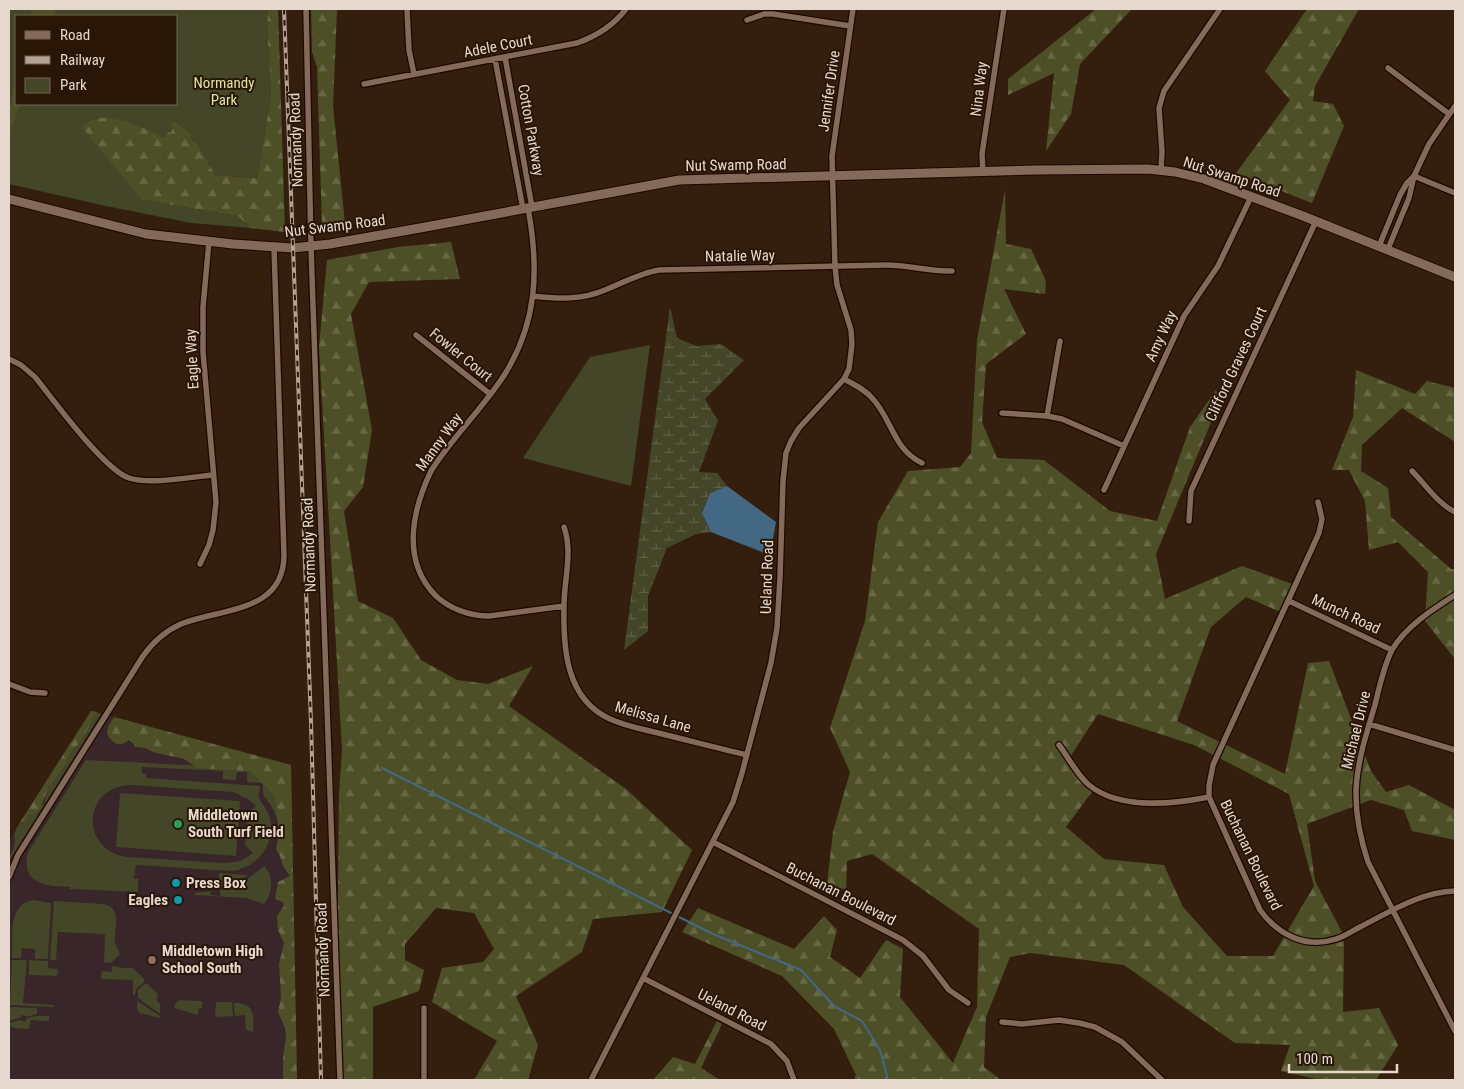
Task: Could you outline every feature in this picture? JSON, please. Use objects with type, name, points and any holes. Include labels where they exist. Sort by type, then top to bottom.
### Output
[{"type":"main road","name":"Nut Swamp Road","points":[[9,199],[146,234],[274,247],[311,247],[679,180],[1118,168],[1161,170],[1204,179],[1388,249],[1455,277]]},
{"type":"street","name":"Normandy Road","points":[[306,9],[311,247],[340,1080]]},
{"type":"street","points":[[407,9],[408,45],[414,74]]},
{"type":"street","name":"Adele Court","points":[[364,84],[569,45],[585,40],[608,28],[626,9]]},
{"type":"street","name":"Jennifer Drive","points":[[832,176],[832,156],[853,9]]},
{"type":"street","name":"Nina Way","points":[[983,172],[982,154],[1004,9]]},
{"type":"street","points":[[1161,170],[1160,101],[1164,90],[1220,9]]},
{"type":"street","points":[[747,20],[764,14],[773,14],[850,26]]},
{"type":"street","name":"Cotton Parkway","points":[[505,57],[518,129],[528,208]]},
{"type":"street","name":"Cotton Parkway","points":[[495,59],[509,132],[528,208]]},
{"type":"street","points":[[1388,68],[1449,114]]},
{"type":"street","points":[[1388,249],[1409,198],[1414,176],[1429,144],[1455,106]]},
{"type":"street","points":[[509,132],[518,129]]},
{"type":"street","name":"Ueland Road","points":[[591,1080],[714,842],[733,802],[747,755],[771,663],[777,628],[783,481],[786,452],[799,428],[844,379],[851,360],[852,337],[837,285],[835,266],[832,176]]},
{"type":"street","points":[[1414,176],[1455,193]]},
{"type":"street","points":[[1379,246],[1400,195],[1414,176]]},
{"type":"street","name":"Amy Way","points":[[1104,490],[1184,316],[1218,266],[1251,197]]},
{"type":"street","name":"Manny Way","points":[[528,208],[535,258],[533,296],[525,332],[503,377],[437,462],[424,487],[416,510],[413,536],[414,552],[418,569],[426,584],[439,598],[453,607],[470,614],[489,616],[564,606]]},
{"type":"street","name":"Clifford Graves Court","points":[[1189,521],[1191,491],[1316,221]]},
{"type":"street","name":"Eagle Way","points":[[200,564],[208,545],[214,522],[216,502],[203,352],[209,241]]},
{"type":"street","points":[[9,877],[18,855],[137,664],[151,646],[166,632],[180,625],[259,601],[269,593],[281,576],[284,555],[274,247]]},
{"type":"street","name":"Natalie Way","points":[[533,296],[563,299],[585,297],[644,274],[660,270],[901,265],[941,272],[952,271]]},
{"type":"street","name":"Fowler Court","points":[[416,335],[490,394]]},
{"type":"street","points":[[1047,416],[1060,341]]},
{"type":"street","points":[[9,358],[28,370],[105,462],[122,475],[148,481],[214,475]]},
{"type":"street","points":[[844,379],[863,390],[872,398],[881,410],[902,448],[910,456],[922,463]]},
{"type":"street","points":[[1002,413],[1047,416],[1069,421],[1124,446]]},
{"type":"street","points":[[1412,471],[1424,482],[1435,498],[1445,507],[1455,512]]},
{"type":"street","name":"Buchanan Boulevard","points":[[1318,502],[1322,519],[1319,533],[1213,765],[1209,797],[1260,910],[1272,924],[1297,940],[1309,942],[1337,939],[1393,910],[1428,895],[1455,891]]},
{"type":"street","name":"Melissa Lane","points":[[564,527],[569,551],[564,606],[566,647],[570,675],[585,700],[599,713],[619,722],[747,755]]},
{"type":"street","name":"Michael Drive","points":[[1455,594],[1422,617],[1392,650],[1361,753],[1356,776],[1355,794],[1360,838],[1368,862],[1455,1031]]},
{"type":"street","name":"Munch Road","points":[[1289,601],[1392,650]]},
{"type":"street","points":[[9,684],[30,692],[45,693]]},
{"type":"street","points":[[1369,724],[1455,750]]},
{"type":"street","points":[[1059,745],[1088,784],[1104,794],[1153,804],[1178,803],[1209,797]]},
{"type":"street","name":"Buchanan Boulevard","points":[[714,842],[903,940],[922,956],[949,990],[968,1003]]},
{"type":"street","name":"Ueland Road","points":[[643,978],[771,1044],[787,1061],[794,1080]]},
{"type":"street","points":[[424,1008],[424,1080]]},
{"type":"street","points":[[1002,1022],[1022,1024],[1060,1020],[1094,1027],[1122,1042],[1162,1080]]},
{"type":"shaded area","name":"Middletown High School South","points":[[91,711],[291,765],[297,1080],[9,1080],[9,841]]},
{"type":"green space","points":[[9,9],[31,9],[30,15],[15,15],[15,80],[9,108]]},
{"type":"green space","points":[[31,9],[57,9],[54,15],[30,15]]},
{"type":"green space","name":"Normandy Park","points":[[57,9],[268,9],[267,25],[271,95],[257,178],[215,175],[198,144],[190,138],[193,134],[173,120],[170,126],[173,128],[164,138],[132,124],[97,118],[142,200],[238,216],[250,228],[191,223],[9,184],[9,137],[21,105],[178,105],[178,15],[54,15]]},
{"type":"green space","points":[[268,9],[278,9],[285,232],[250,228],[238,216],[142,200],[82,127],[94,120],[111,118],[130,123],[164,138],[173,128],[170,126],[173,120],[193,134],[190,138],[198,144],[215,175],[257,178],[271,95],[267,25]]},
{"type":"green space","points":[[311,9],[337,9],[333,106],[345,224],[322,227],[317,67],[312,52]]},
{"type":"green space","points":[[1096,9],[1132,9],[1080,64],[1071,114],[1046,151],[1054,73],[1008,95],[1008,79]]},
{"type":"green space","points":[[1307,9],[1359,9],[1315,86],[1313,101],[1333,104],[1344,126],[1312,203],[1236,173],[1290,100],[1265,71]]},
{"type":"green space","points":[[15,80],[15,105],[21,105],[9,137],[9,108]]},
{"type":"green space","points":[[1005,190],[1006,244],[1031,249],[1046,281],[1045,294],[1004,289],[1026,334],[986,364],[982,422],[997,458],[1044,460],[1110,511],[1157,521],[1190,427],[1216,390],[1220,401],[1156,554],[1165,599],[1242,566],[1298,586],[1285,614],[1246,597],[1211,627],[1177,721],[1285,774],[1308,663],[1329,661],[1371,771],[1386,792],[1409,785],[1455,810],[1455,840],[1412,831],[1404,810],[1371,800],[1307,824],[1315,881],[1344,936],[1343,1012],[1379,1008],[1398,1045],[1376,1080],[1320,1080],[1281,1071],[1290,1045],[1235,1043],[1124,965],[1031,953],[1010,957],[986,1017],[984,1067],[1001,1080],[854,1080],[856,1075],[834,1029],[782,976],[682,932],[698,908],[794,949],[824,916],[837,930],[830,957],[860,978],[886,940],[903,949],[900,997],[953,1063],[977,1007],[979,929],[872,854],[847,861],[846,890],[827,884],[833,832],[850,772],[830,728],[865,621],[878,522],[908,471],[960,467],[971,453],[977,340]],"holes":[[[1098,714],[1194,745],[1289,794],[1314,886],[1273,956],[1227,956],[1183,907],[1164,865],[1104,859],[1066,827],[1094,789],[1070,757]]]},
{"type":"green space","points":[[451,242],[460,279],[369,282],[351,314],[372,430],[363,487],[344,511],[358,601],[393,618],[421,660],[457,680],[488,684],[533,666],[509,706],[626,789],[692,850],[662,912],[593,919],[582,952],[516,996],[538,1045],[528,1080],[474,1080],[497,1041],[432,1002],[442,968],[483,962],[494,949],[474,913],[436,908],[405,944],[405,960],[424,970],[419,991],[373,1007],[373,1080],[342,1080],[337,994],[339,794],[342,750],[319,347],[327,260],[398,247]]},
{"type":"green space","points":[[670,307],[677,338],[696,346],[721,344],[744,360],[705,399],[718,421],[699,472],[717,473],[727,486],[710,493],[702,512],[711,532],[696,534],[667,548],[648,596],[648,631],[624,650]]},
{"type":"green space","points":[[650,345],[631,486],[523,458],[590,357]]},
{"type":"green space","points":[[1356,370],[1415,394],[1427,381],[1455,388],[1455,442],[1402,408],[1362,445],[1361,471],[1388,488],[1391,517],[1451,569],[1455,569],[1455,659],[1425,621],[1428,572],[1398,542],[1369,550],[1365,501],[1349,470],[1332,470],[1353,417]]},
{"type":"green space","points":[[91,711],[97,712],[82,740],[71,752],[64,768],[48,788],[41,808],[34,814],[28,815],[25,822],[19,824]]},
{"type":"green space","points":[[97,712],[101,714],[9,861],[14,845],[15,832],[19,824],[24,822],[28,815],[44,804],[48,788],[64,768],[71,752],[82,740]]},
{"type":"green space","points":[[114,717],[291,765],[297,1080],[283,1080],[283,1058],[286,1038],[285,1028],[278,1012],[281,998],[279,964],[284,943],[278,930],[277,916],[284,906],[283,902],[275,899],[278,882],[290,876],[283,866],[276,849],[279,834],[274,795],[250,771],[198,768],[184,759],[135,747],[129,740],[122,744],[116,744],[107,734],[108,727]]},
{"type":"green space","points":[[86,760],[249,768],[278,799],[278,820],[263,795],[263,785],[261,783],[247,782],[247,772],[237,772],[236,780],[221,779],[223,778],[223,771],[142,767],[142,773],[146,774],[146,778],[260,786],[259,798],[269,815],[271,828],[270,837],[263,853],[257,860],[241,869],[232,871],[136,865],[134,879],[138,879],[138,892],[70,889],[70,887],[44,884],[31,877],[28,871],[28,852]],"holes":[[[131,785],[233,792],[248,799],[256,806],[248,813],[245,845],[253,853],[241,861],[225,863],[126,857],[111,852],[100,843],[94,831],[93,818],[96,806],[103,796],[115,788]]]},
{"type":"green space","name":"Middletown South Turf Field","points":[[120,793],[240,801],[236,856],[116,847]]},
{"type":"green space","points":[[264,866],[271,880],[271,890],[264,904],[247,898],[195,895],[195,893],[212,891],[210,893],[212,895],[220,896],[220,890],[240,885]]},
{"type":"green space","points":[[219,873],[248,875],[236,883],[217,887],[214,884],[219,884]]},
{"type":"green space","points":[[34,900],[51,903],[48,959],[35,959],[35,949],[22,948],[21,958],[12,958],[12,931],[15,915],[25,903]]},
{"type":"green space","points":[[54,901],[109,906],[115,914],[115,943],[120,954],[111,963],[104,962],[105,934],[58,932],[56,960],[50,960]]},
{"type":"green space","points":[[12,960],[27,960],[23,1003],[54,1005],[54,1007],[10,1005]]},
{"type":"green space","points":[[29,960],[48,961],[48,968],[58,969],[57,976],[29,975]]},
{"type":"green space","points":[[112,966],[133,968],[144,979],[144,982],[136,989],[135,996],[133,994],[133,980],[101,979],[102,971],[112,972]]},
{"type":"green space","points":[[146,983],[158,994],[157,1001],[160,1004],[160,1014],[138,998],[138,990]]},
{"type":"green space","points":[[179,1000],[202,1001],[202,1008],[199,1008],[198,1015],[174,1008]]},
{"type":"green space","points":[[137,1001],[160,1016],[160,1018],[140,1013],[137,1009]]},
{"type":"green space","points":[[216,1002],[232,1002],[233,1016],[215,1017]]},
{"type":"green space","points":[[234,1003],[246,1005],[252,1011],[253,1032],[246,1030],[245,1015],[235,1016]]},
{"type":"green space","points":[[11,1007],[37,1008],[37,1014],[27,1017],[22,1015],[9,1021],[9,1009]]},
{"type":"green space","points":[[49,1016],[49,1021],[31,1020],[29,1029],[13,1028],[9,1025],[9,1023],[20,1020],[25,1022],[27,1018]]},
{"type":"green space","points":[[717,1021],[722,1024],[701,1068],[720,1080],[653,1080],[673,1057],[695,1064]]},
{"type":"water","points":[[727,486],[776,522],[770,555],[711,532],[702,513],[710,493]]},
{"type":"waterway","points":[[382,768],[673,914]]},
{"type":"waterway","points":[[677,916],[713,934],[801,970],[834,1006],[862,1021],[880,1050],[888,1080]]},
{"type":"railway","points":[[284,9],[311,722],[321,1080]]},
{"type":"place","name":"Middletown South Turf Field","points":[[178,824]]},
{"type":"place","name":"Press Box","points":[[176,883]]},
{"type":"place","name":"Eagles","points":[[178,900]]},
{"type":"place","name":"Middletown High School South","points":[[152,960]]}]
